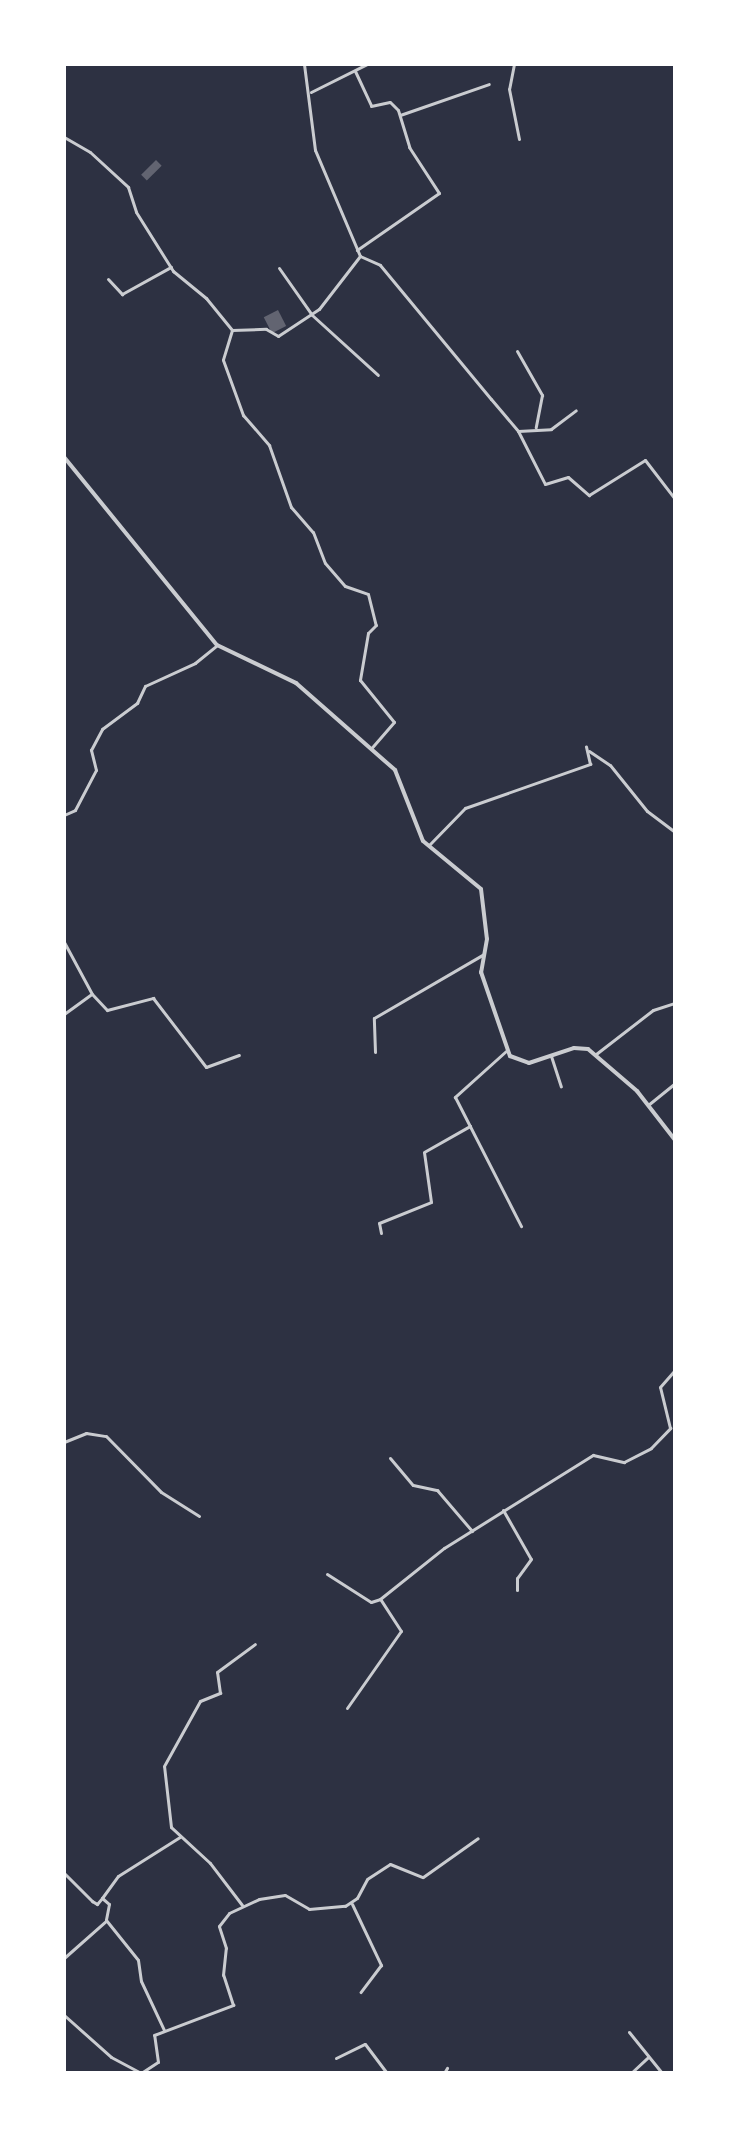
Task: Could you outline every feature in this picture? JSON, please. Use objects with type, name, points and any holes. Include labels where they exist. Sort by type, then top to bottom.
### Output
[{"type":"street","points":[[304,64],[311,92],[315,150],[360,256],[380,265],[518,431],[545,484],[568,477],[589,495],[645,460],[675,499]]},
{"type":"street","points":[[311,92],[367,64]]},
{"type":"street","points":[[514,64],[509,94],[519,139]]},
{"type":"street","points":[[355,71],[371,106],[390,102],[400,115],[409,147],[438,195],[357,250]]},
{"type":"street","points":[[400,115],[489,84]]},
{"type":"street","points":[[64,137],[90,152],[128,187],[136,212],[171,267],[232,330],[266,329],[276,337],[312,315],[360,256]]},
{"type":"street","points":[[108,279],[122,294],[171,267]]},
{"type":"street","points":[[279,268],[312,315],[378,375]]},
{"type":"street","points":[[232,330],[223,360],[243,415],[269,445],[291,507],[313,532],[325,563],[345,586],[368,594],[376,625],[368,633],[360,680],[394,722],[371,748]]},
{"type":"street","points":[[517,351],[542,395],[536,427]]},
{"type":"street","points":[[518,431],[536,427],[551,429],[576,410]]},
{"type":"street","points":[[64,457],[217,645],[278,671],[371,748],[398,775],[406,808],[428,846],[481,889],[487,931],[483,981],[506,1051],[522,1062],[579,1047],[596,1054],[648,1105],[675,1140]]},
{"type":"street","points":[[64,814],[75,810],[96,770],[91,750],[102,729],[137,703],[145,686],[195,663],[217,645]]},
{"type":"street","points":[[428,846],[465,808],[590,764],[588,749],[610,765],[647,811],[675,832]]},
{"type":"street","points":[[64,942],[92,994],[107,1010],[155,999],[206,1067],[239,1055]]},
{"type":"street","points":[[375,1052],[374,1018],[484,954]]},
{"type":"street","points":[[64,1014],[92,994]]},
{"type":"street","points":[[596,1054],[653,1010],[675,1003]]},
{"type":"street","points":[[506,1051],[456,1094],[521,1226]]},
{"type":"street","points":[[551,1056],[561,1086]]},
{"type":"street","points":[[648,1105],[675,1083]]},
{"type":"street","points":[[381,1233],[379,1223],[424,1208],[433,1198],[424,1152],[470,1126]]},
{"type":"street","points":[[327,1574],[371,1602],[380,1599],[503,1510],[593,1455],[624,1462],[651,1448],[670,1428],[660,1387],[675,1370]]},
{"type":"street","points":[[64,1442],[86,1433],[106,1436],[161,1492],[199,1516]]},
{"type":"street","points":[[390,1458],[413,1485],[437,1490],[472,1531]]},
{"type":"street","points":[[503,1510],[531,1559],[517,1578],[517,1590]]},
{"type":"street","points":[[347,1708],[401,1631],[380,1599]]},
{"type":"street","points":[[242,1905],[210,1863],[169,1823],[165,1763],[201,1699],[220,1693],[217,1672],[255,1644]]},
{"type":"street","points":[[64,1873],[97,1904],[118,1876],[180,1837]]},
{"type":"street","points":[[352,1904],[367,1879],[390,1864],[423,1877],[478,1838]]},
{"type":"street","points":[[64,2015],[111,2057],[141,2073],[158,2062],[151,2038],[164,2030],[233,2005],[223,1975],[226,1948],[219,1926],[242,1905],[285,1895],[309,1909],[352,1904]]},
{"type":"street","points":[[64,1958],[106,1920],[111,1908],[102,1898]]},
{"type":"street","points":[[352,1904],[381,1965],[361,1992]]},
{"type":"street","points":[[106,1920],[138,1960],[141,1981],[164,2030]]},
{"type":"street","points":[[629,2032],[662,2073]]},
{"type":"street","points":[[336,2058],[365,2044],[387,2073]]},
{"type":"street","points":[[631,2073],[648,2057]]},
{"type":"street","points":[[393,2073],[401,2073]]},
{"type":"building","points":[[156,160],[162,166],[147,181],[141,175]]},
{"type":"building","points":[[278,310],[286,326],[272,333],[264,317]]}]
